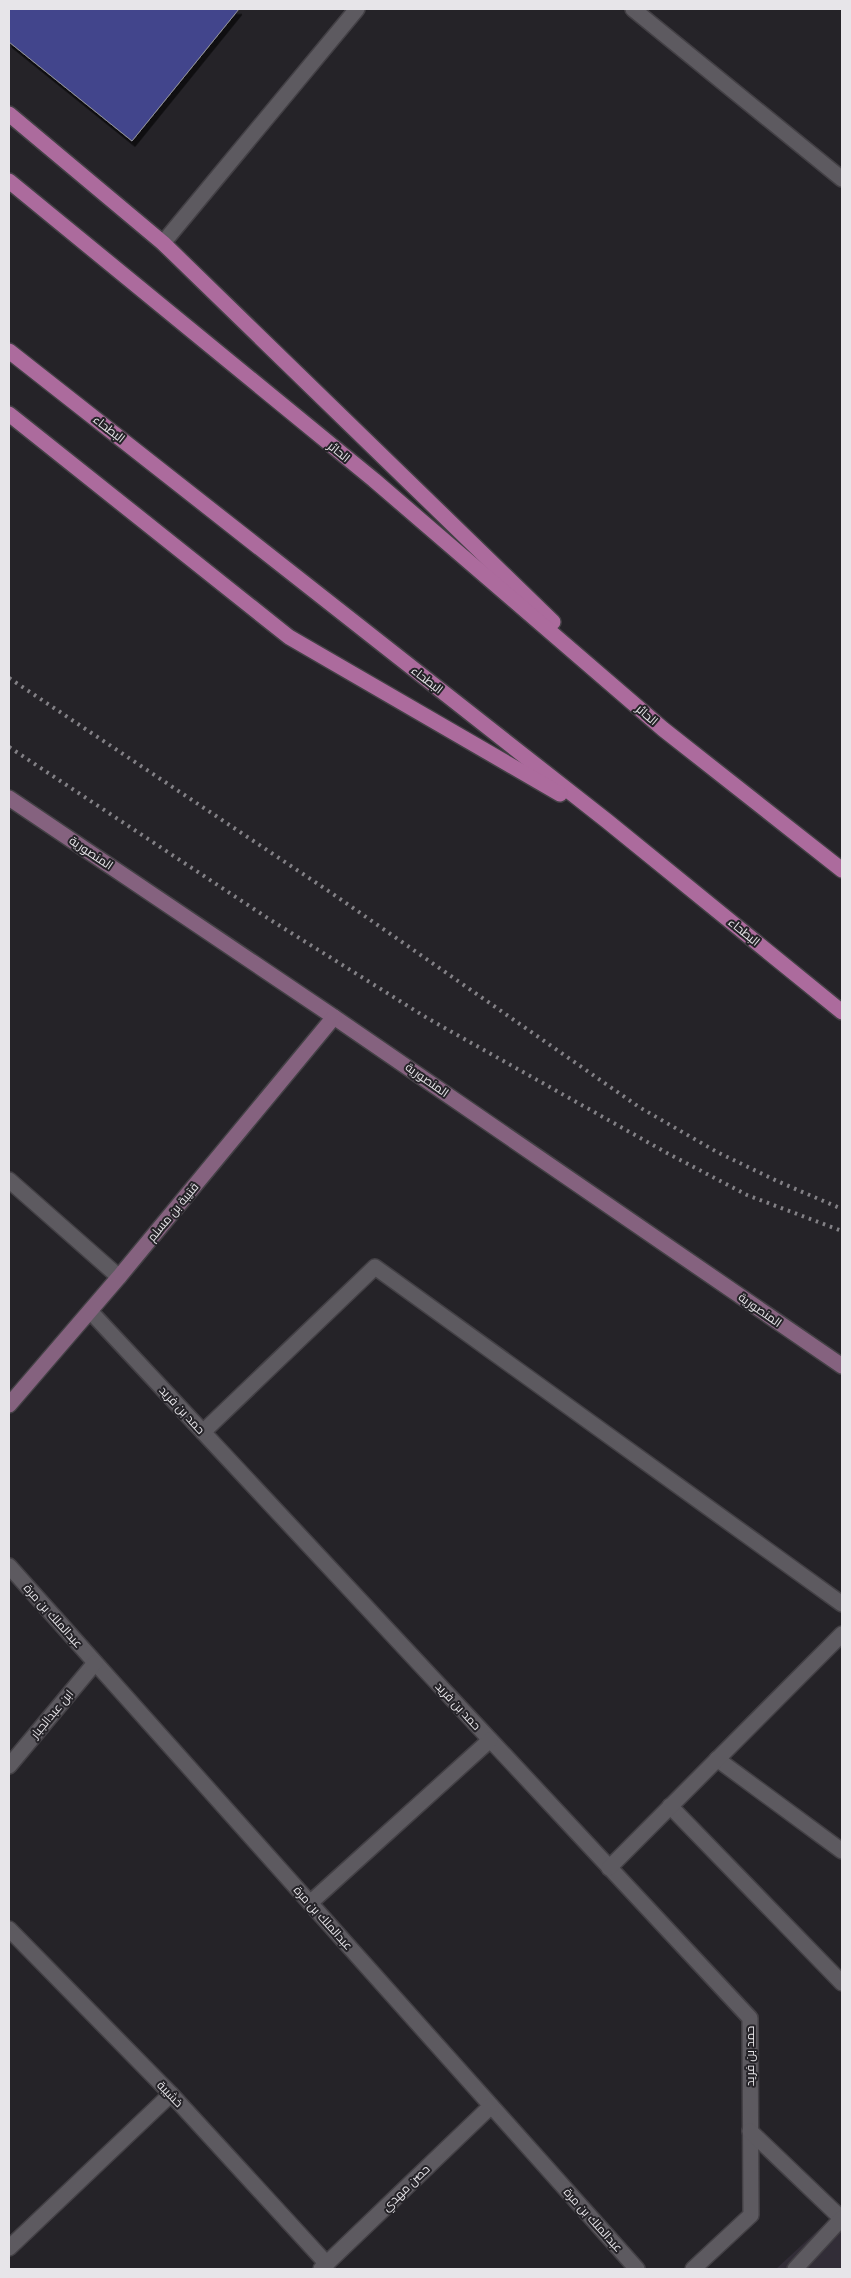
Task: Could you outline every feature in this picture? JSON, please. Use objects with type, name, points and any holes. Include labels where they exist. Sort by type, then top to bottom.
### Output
[{"type":"main road","points":[[9,114],[163,243],[663,729],[842,870]]},
{"type":"main road","name":"الحائر","points":[[9,181],[374,480],[663,729]]},
{"type":"main road","name":"البطحاء","points":[[9,351],[607,821],[842,1012]]},
{"type":"main road","points":[[9,414],[289,637],[607,821]]},
{"type":"street","points":[[163,243],[357,9]]},
{"type":"street","points":[[633,9],[842,179]]},
{"type":"street","name":"المنصورية","points":[[9,798],[334,1016],[842,1366]]},
{"type":"street","name":"قتيبة بن مسلم","points":[[9,1405],[119,1277],[334,1016]]},
{"type":"street","points":[[9,1180],[119,1277]]},
{"type":"street","points":[[203,1432],[375,1267],[842,1604]]},
{"type":"street","name":"حمد بن فريد","points":[[90,1311],[750,2018],[751,2215],[693,2269]]},
{"type":"street","name":"عبدالملك بن مرة","points":[[9,1566],[637,2269]]},
{"type":"street","points":[[609,1868],[842,1634]]},
{"type":"street","name":"ابن عبدالجبار","points":[[9,1766],[95,1662]]},
{"type":"street","points":[[310,1903],[490,1740]]},
{"type":"street","points":[[717,1759],[842,1851]]},
{"type":"street","points":[[670,1806],[842,1983]]},
{"type":"street","name":"خشيبة","points":[[9,1929],[171,2094],[324,2266]]},
{"type":"street","points":[[9,2248],[171,2094]]},
{"type":"street","name":"حصن مهدي","points":[[324,2266],[491,2106]]},
{"type":"street","points":[[750,2132],[842,2219],[795,2269]]},
{"type":"shaded area","points":[[842,2208],[842,2269],[776,2269]]},
{"type":"building","points":[[9,9],[239,9],[132,141],[9,42]]},
{"type":"railway","points":[[9,678],[333,894],[639,1107],[717,1152],[842,1209]]},
{"type":"railway","points":[[9,747],[269,919],[427,1018],[667,1153],[747,1195],[842,1231]]}]
